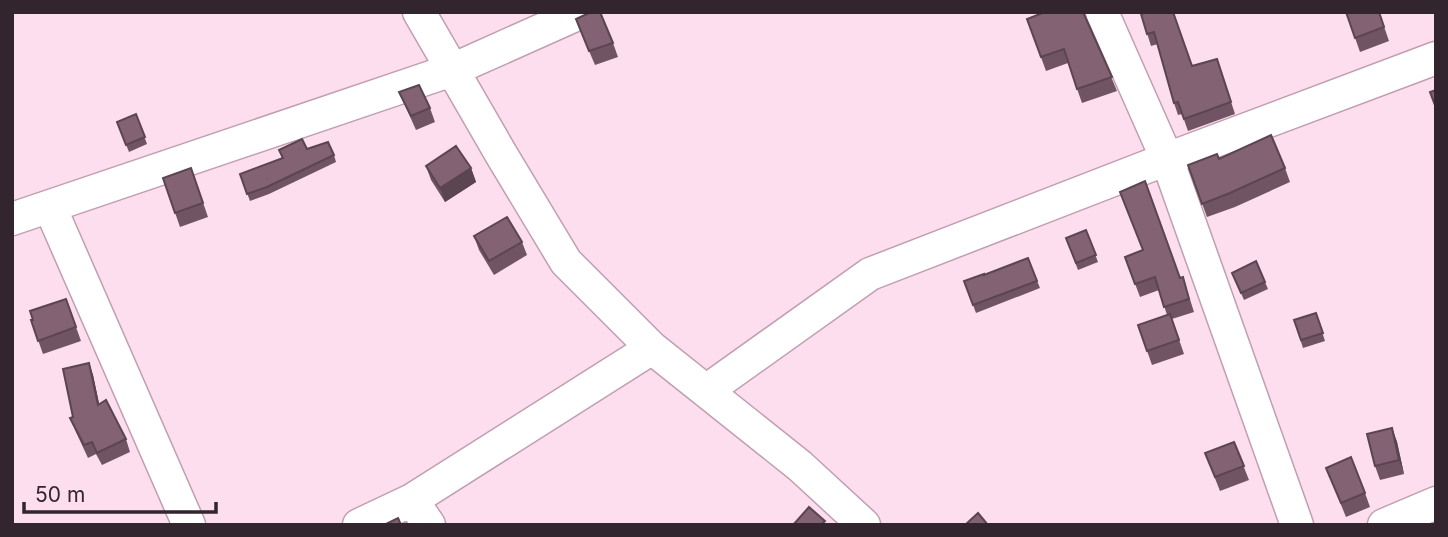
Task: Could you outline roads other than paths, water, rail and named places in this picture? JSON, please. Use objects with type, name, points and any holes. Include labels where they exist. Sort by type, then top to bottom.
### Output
[{"type":"street","points":[[419,12],[566,262],[652,348],[800,466],[864,525]]},
{"type":"street","points":[[12,219],[452,70],[582,12]]},
{"type":"street","points":[[1102,12],[1167,159],[1297,525]]},
{"type":"street","points":[[706,391],[870,274],[1436,58]]},
{"type":"street","points":[[50,207],[189,525]]},
{"type":"street","points":[[359,525],[421,512],[652,348]]},
{"type":"street","points":[[1384,525],[1436,503]]}]
